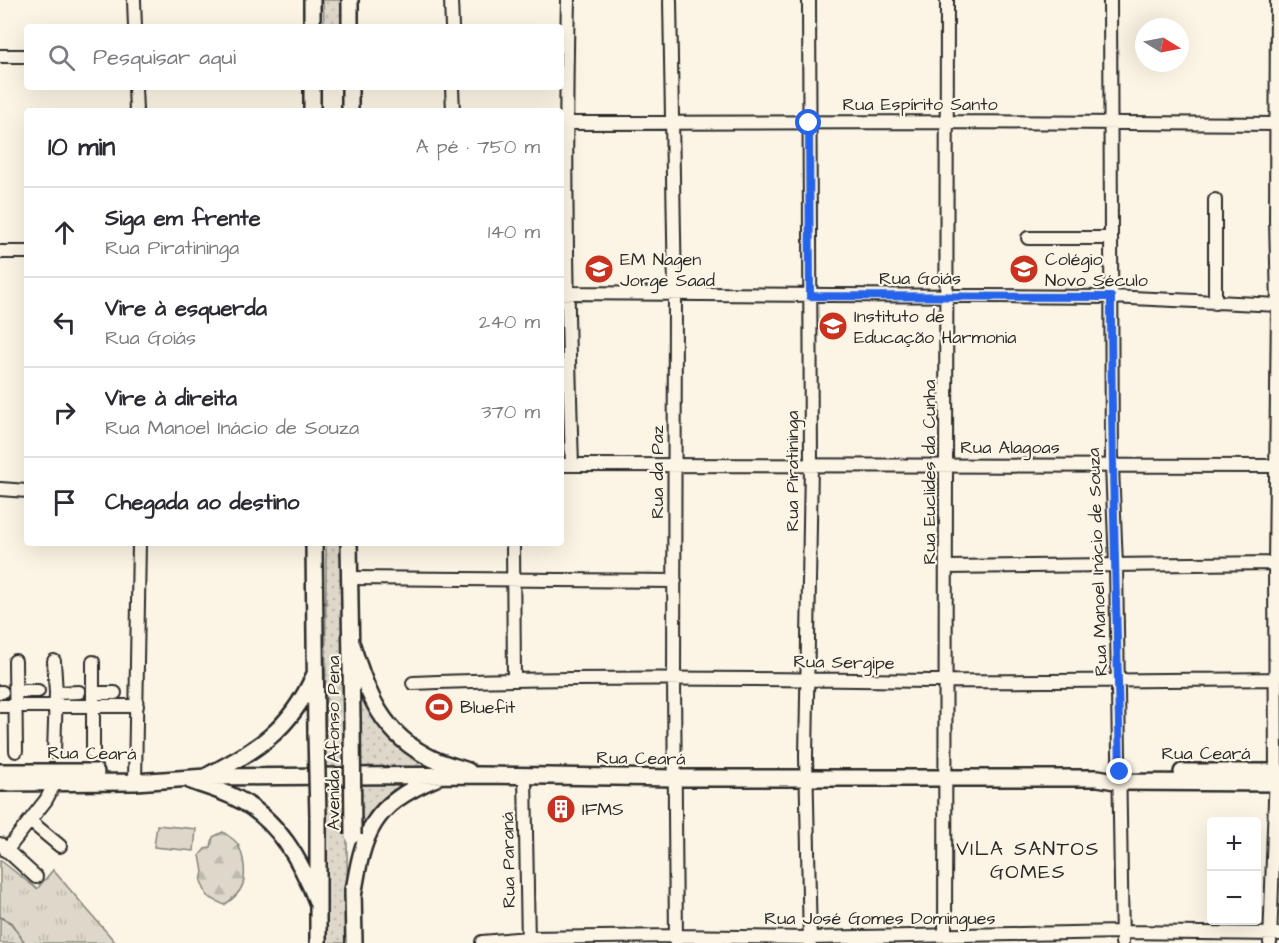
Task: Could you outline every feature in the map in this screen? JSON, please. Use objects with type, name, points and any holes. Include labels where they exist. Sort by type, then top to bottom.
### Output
[{"type":"main road","points":[[312,0],[312,24]]},
{"type":"main road","points":[[350,0],[350,24]]},
{"type":"main road","points":[[312,90],[312,108]]},
{"type":"main road","points":[[350,90],[350,108]]},
{"type":"main road","name":"Avenida Afonso Pena","points":[[314,546],[318,943]]},
{"type":"main road","name":"Avenida Afonso Pena","points":[[349,546],[354,943]]},
{"type":"main road","points":[[352,645],[369,695],[385,722],[409,743],[433,759],[480,775]]},
{"type":"main road","points":[[206,777],[268,740],[296,708],[315,674]]},
{"type":"main road","name":"Rua Ceará","points":[[0,772],[135,778],[480,775],[676,778],[1277,778]]},
{"type":"main road","points":[[353,897],[362,852],[370,828],[382,811],[406,792],[441,776]]},
{"type":"main road","name":"Rua Ceará","points":[[0,783],[55,783],[135,778]]},
{"type":"main road","points":[[183,778],[234,797],[267,820],[294,853],[304,870],[318,904]]},
{"type":"street","points":[[134,0],[135,24]]},
{"type":"street","points":[[451,0],[452,24]]},
{"type":"street","points":[[564,108],[568,0]]},
{"type":"street","name":"Rua da Paz","points":[[670,0],[675,294],[676,939]]},
{"type":"street","name":"Rua Piratininga","points":[[809,0],[811,466],[807,777],[810,940]]},
{"type":"street","name":"Rua Euclides da Cunha","points":[[945,939],[947,0]]},
{"type":"street","name":"Rua Manoel Inácio de Souza","points":[[1110,0],[1112,466],[1116,565],[1122,938]]},
{"type":"street","points":[[1273,937],[1277,778],[1275,563],[1279,305],[1277,0]]},
{"type":"street","points":[[0,56],[24,56]]},
{"type":"street","points":[[135,90],[136,108]]},
{"type":"street","points":[[452,90],[453,108]]},
{"type":"street","name":"Rua Espírito Santo","points":[[564,123],[1278,124]]},
{"type":"street","points":[[1215,200],[1215,303]]},
{"type":"street","points":[[1028,237],[1111,238]]},
{"type":"street","points":[[0,252],[24,252]]},
{"type":"street","points":[[564,293],[567,465]]},
{"type":"street","name":"Rua Goiás","points":[[564,293],[1111,297],[1279,305]]},
{"type":"street","name":"Rua Alagoas","points":[[567,465],[1278,466]]},
{"type":"street","points":[[0,489],[24,491]]},
{"type":"street","points":[[135,778],[139,546]]},
{"type":"street","points":[[513,546],[514,679]]},
{"type":"street","points":[[947,567],[1275,563]]},
{"type":"street","points":[[350,579],[675,580]]},
{"type":"street","points":[[15,661],[16,751]]},
{"type":"street","points":[[54,661],[56,693],[54,752]]},
{"type":"street","points":[[93,662],[93,753]]},
{"type":"street","name":"Rua Sergipe","points":[[413,683],[514,679],[945,681],[1275,679]]},
{"type":"street","points":[[16,691],[38,691]]},
{"type":"street","points":[[56,693],[78,692]]},
{"type":"street","points":[[93,693],[115,693]]},
{"type":"street","points":[[0,706],[137,706]]},
{"type":"street","name":"Rua Paraná","points":[[525,776],[528,940]]},
{"type":"street","points":[[36,877],[3,848],[30,821],[46,800],[55,783]]},
{"type":"street","points":[[30,821],[60,846]]},
{"type":"street","name":"Rua José Gomes Domingues","points":[[482,942],[1273,937]]},
{"type":"green space","points":[[323,0],[342,0],[343,24],[324,24]]},
{"type":"green space","points":[[326,546],[344,546],[348,943],[325,943]]},
{"type":"green space","points":[[359,679],[382,725],[459,769],[404,789],[357,852],[357,721]]},
{"type":"green space","points":[[157,825],[196,829],[194,851],[154,847]]},
{"type":"green space","points":[[223,832],[237,843],[243,859],[245,874],[240,891],[224,905],[207,896],[201,881],[203,872],[200,855],[205,849],[211,847],[213,837]]},
{"type":"green space","points":[[0,860],[37,889],[53,870],[116,943],[0,943]]},
{"type":"waterway","points":[[0,917],[11,923],[25,943]]},
{"type":"place","name":"EM Nagen Jorge Saad","points":[[599,269]]},
{"type":"place","name":"Colégio Novo Século","points":[[1024,269]]},
{"type":"place","name":"Instituto de Educação Harmonia","points":[[833,326]]},
{"type":"place","name":"Bluefit","points":[[439,707]]},
{"type":"place","name":"IFMS","points":[[561,809]]},
{"type":"district","name":"VILA SANTOS GOMES","points":[[1028,860]]},
{"type":"route","points":[[809,123],[810,296],[1111,297],[1112,466],[1120,772]]}]
